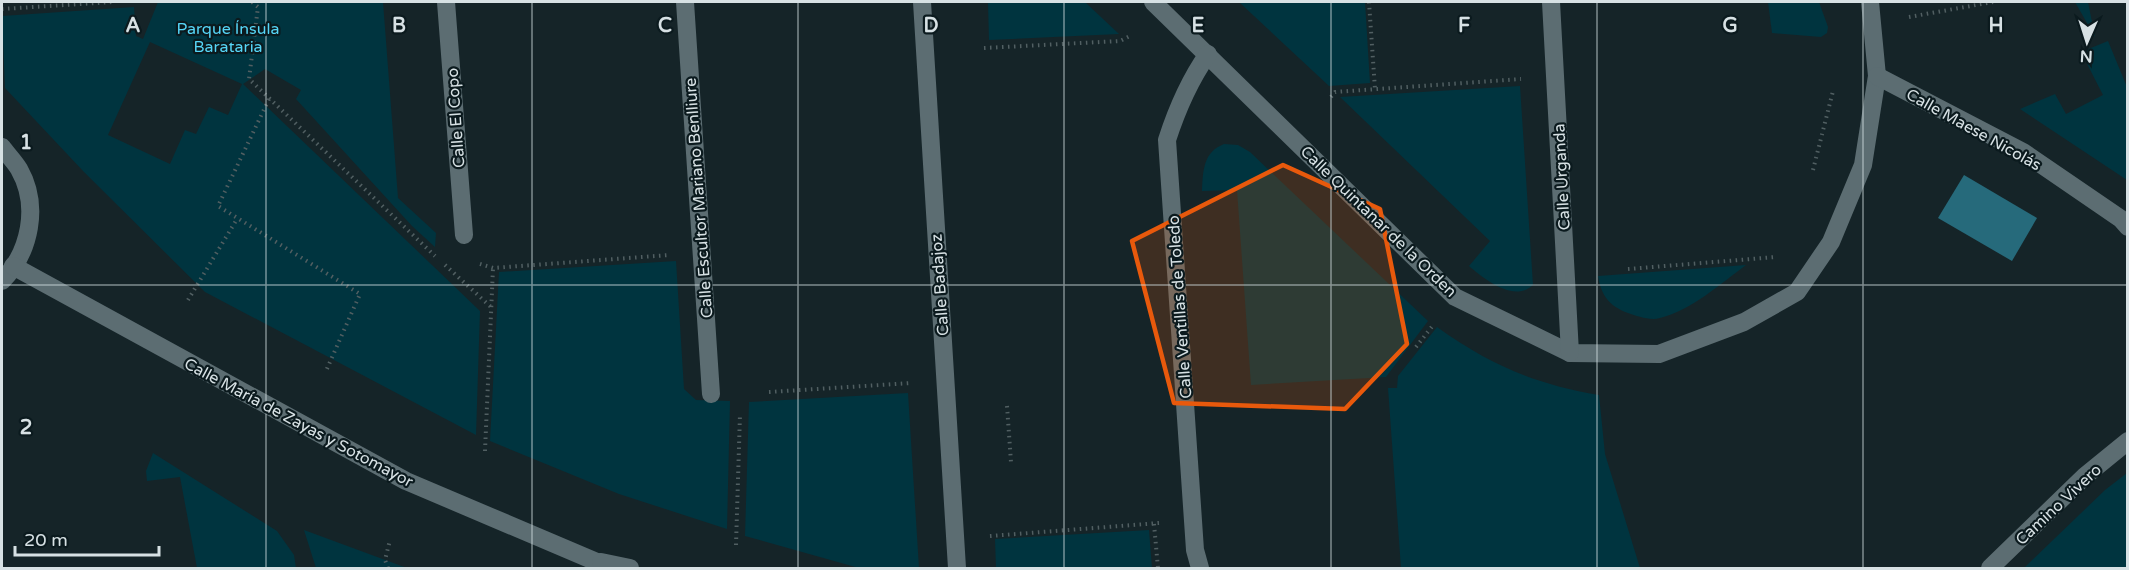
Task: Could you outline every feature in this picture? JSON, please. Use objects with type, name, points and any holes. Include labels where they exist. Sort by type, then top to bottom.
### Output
[{"type":"street","name":"Calle El Copo","points":[[446,2],[464,234]]},
{"type":"street","name":"Calle Escultor Mariano Benlliure","points":[[685,2],[711,394]]},
{"type":"street","name":"Calle Badajoz","points":[[922,2],[957,568]]},
{"type":"street","name":"Calle Quintanar de la Orden","points":[[1153,2],[1209,54],[1455,297],[1570,352],[1659,354],[1744,322],[1797,292],[1832,242],[1863,165],[1877,75],[1870,2]]},
{"type":"street","name":"Calle Urganda","points":[[1551,2],[1570,352]]},
{"type":"street","name":"Calle Ventillas de Toledo","points":[[1200,568],[1195,550],[1167,140],[1182,98],[1195,72],[1209,54]]},
{"type":"street","name":"Calle Maese Nicolás","points":[[1877,75],[2023,152],[2121,219],[2127,227]]},
{"type":"street","points":[[2,147],[19,170],[29,197],[30,227],[21,255],[2,281]]},
{"type":"street","name":"Calle María de Zayas y Sotomayor","points":[[13,266],[406,481],[611,568]]},
{"type":"street","name":"Camino Vivero","points":[[1990,568],[2085,476],[2127,441]]},
{"type":"street","name":"Calle María de Zayas y Sotomayor","points":[[593,560],[630,568]]},
{"type":"path","points":[[2,9],[112,2]]},
{"type":"path","points":[[252,2],[258,4],[249,79],[407,232],[491,307]]},
{"type":"path","points":[[1369,2],[1375,89]]},
{"type":"path","points":[[1909,17],[1993,2]]},
{"type":"path","points":[[984,48],[1120,41],[1130,36]]},
{"type":"path","points":[[1331,97],[1335,92],[1525,79]]},
{"type":"path","points":[[1813,170],[1833,91]]},
{"type":"path","points":[[269,99],[218,206],[360,294],[326,371]]},
{"type":"path","points":[[188,300],[237,219]]},
{"type":"path","points":[[485,451],[493,268],[671,255]]},
{"type":"path","points":[[1628,269],[1776,257]]},
{"type":"path","points":[[1416,347],[1434,325]]},
{"type":"path","points":[[769,392],[910,384]]},
{"type":"path","points":[[1007,405],[1011,462]]},
{"type":"path","points":[[736,545],[740,406]]},
{"type":"path","points":[[987,536],[1147,524]]},
{"type":"path","points":[[1154,524],[1158,568]]},
{"type":"path","points":[[388,568],[386,560],[390,540]]},
{"type":"highlighted area","points":[[1283,165],[1380,209],[1407,344],[1345,409],[1174,403],[1132,241]]},
{"type":"green space","name":"Parque Ínsula Barataria","points":[[158,2],[383,2],[398,198],[436,233],[435,247],[412,226],[296,99],[301,90],[265,69],[243,84],[480,311],[476,435],[205,292],[84,172],[5,88],[2,16],[134,7],[136,36],[143,39]],"holes":[[[150,42],[242,84],[228,115],[209,107],[196,134],[185,130],[170,164],[108,135]]]},
{"type":"green space","points":[[988,2],[1085,2],[1119,34],[989,40]]},
{"type":"green space","points":[[1239,2],[1365,2],[1370,83],[1329,86]]},
{"type":"green space","points":[[1768,2],[1819,2],[1828,27],[1827,33],[1821,37],[1772,33]]},
{"type":"green space","points":[[2075,2],[2088,2],[2095,37]]},
{"type":"green space","points":[[2108,41],[2127,87],[2127,180],[2020,109],[2055,94],[2066,114],[2103,95],[2081,52]]},
{"type":"green space","points":[[1520,86],[1533,285],[1525,290],[1517,291],[1500,287],[1469,266],[1490,241],[1340,97]]},
{"type":"green space","points":[[1224,144],[1238,145],[1250,152],[1428,321],[1386,377],[1251,385],[1237,190],[1202,191],[1204,169],[1208,157],[1217,147]]},
{"type":"green space","points":[[676,261],[684,389],[696,400],[730,401],[727,529],[619,494],[490,441],[499,272]]},
{"type":"green space","points":[[1746,265],[1694,303],[1656,319],[1639,317],[1616,307],[1601,289],[1598,276]]},
{"type":"green space","points":[[1437,327],[1476,352],[1514,371],[1554,385],[1599,395],[1605,454],[1640,568],[1401,568],[1388,388],[1397,388],[1398,376]]},
{"type":"green space","points":[[908,393],[919,568],[859,568],[745,536],[749,402]]},
{"type":"green space","points":[[153,453],[277,531],[294,555],[296,568],[197,568],[180,477],[147,481],[146,471]]},
{"type":"green space","points":[[2127,473],[2127,568],[2024,568],[2105,490]]},
{"type":"green space","points":[[304,530],[407,568],[316,568]]},
{"type":"green space","points":[[1149,530],[1152,568],[996,568],[995,539]]},
{"type":"shaded area","points":[[1964,175],[2037,218],[2012,261],[1938,218]]}]
